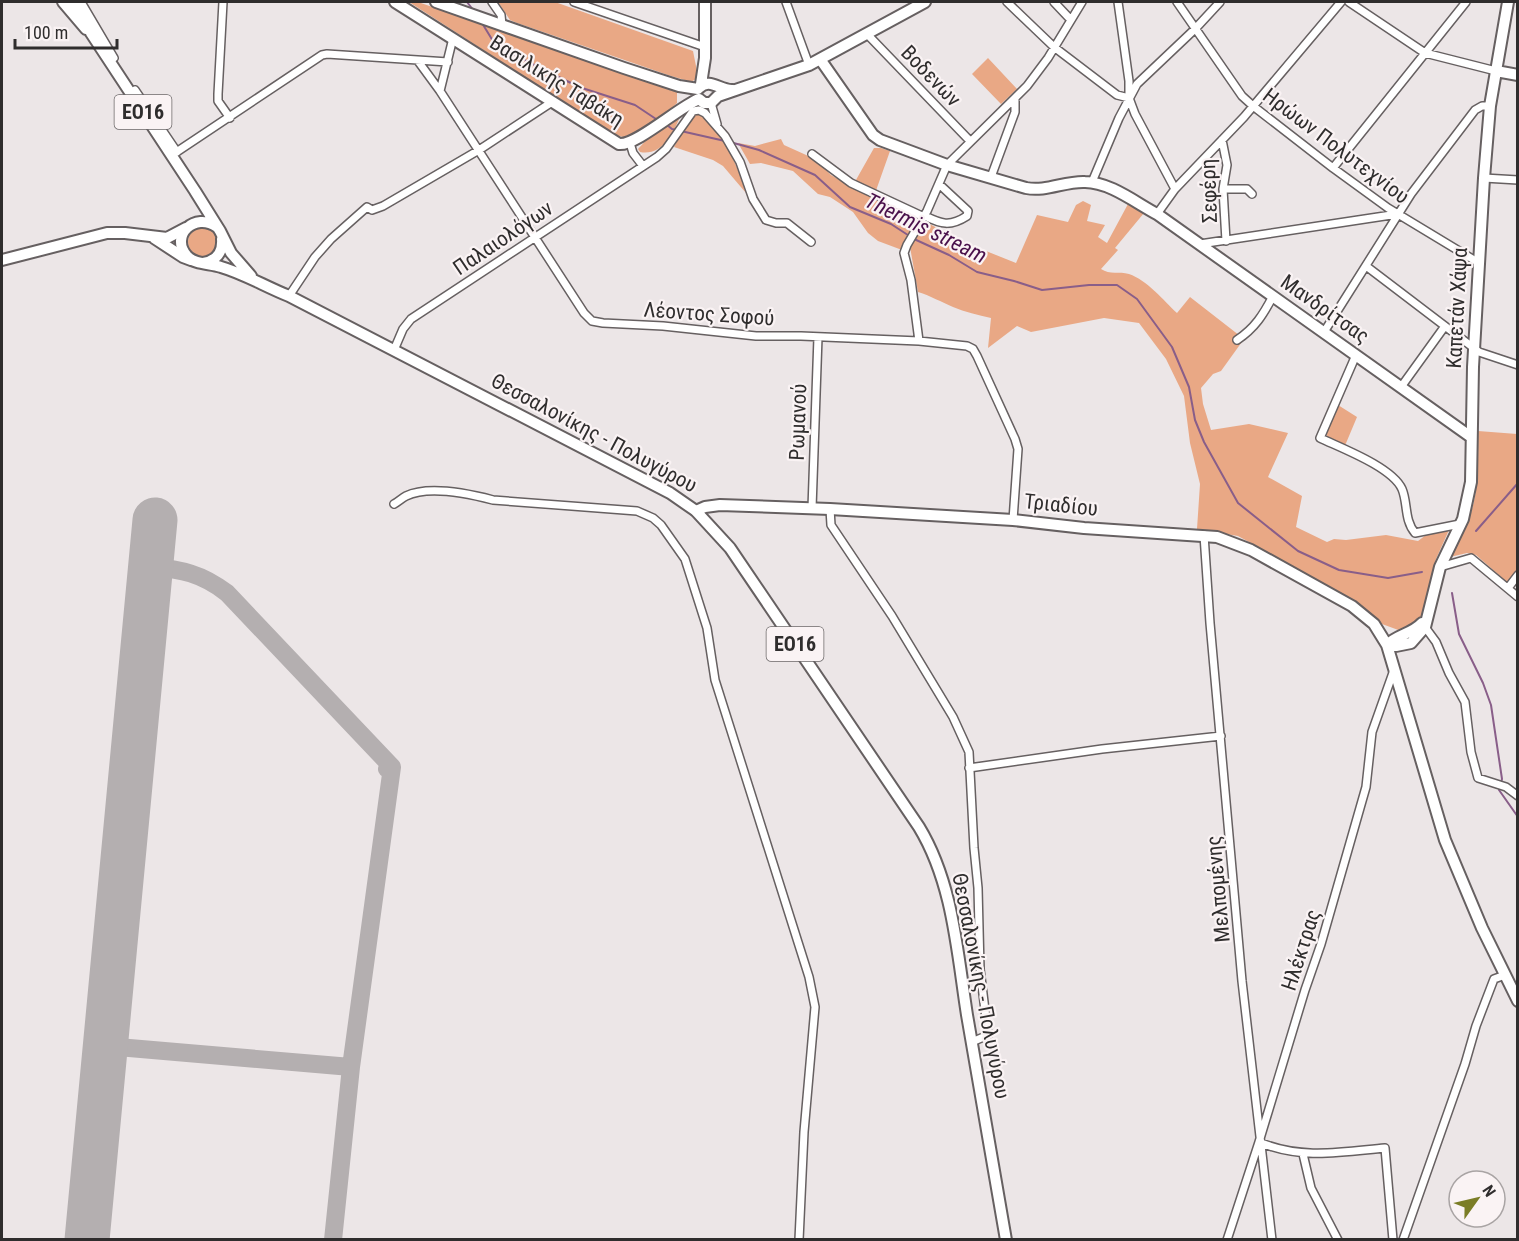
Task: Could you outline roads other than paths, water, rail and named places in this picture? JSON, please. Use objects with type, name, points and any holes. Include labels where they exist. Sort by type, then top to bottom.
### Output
[{"type":"main road","name":"Θεσσαλονίκης - Πολυγύρου","points":[[63,2],[82,26],[91,33]]},
{"type":"main road","name":"Θεσσαλονίκης - Πολυγύρου","points":[[75,2],[91,33],[175,154],[231,253],[242,268],[263,285]]},
{"type":"main road","name":"Βασιλικής Ταβάκη","points":[[395,2],[615,142],[622,144],[630,143],[642,136],[708,91]]},
{"type":"main road","name":"Βασιλικής Ταβάκη","points":[[436,2],[656,79],[708,91],[737,90],[809,65],[925,2]]},
{"type":"main road","points":[[705,2],[708,91]]},
{"type":"main road","name":"Καπετάν Χάψα","points":[[1387,645],[1394,639],[1408,638],[1425,627],[1440,567],[1460,524],[1470,493],[1474,348],[1484,178],[1490,106],[1508,2]]},
{"type":"main road","points":[[820,59],[873,135],[885,142],[947,165],[1033,190],[1078,182],[1092,182]]},
{"type":"main road","points":[[1496,71],[1518,75]]},
{"type":"main road","name":"Μανδρίτσας","points":[[1092,182],[1114,190],[1157,214],[1471,436]]},
{"type":"main road","points":[[191,260],[186,256],[181,245],[183,233],[196,213],[195,190]]},
{"type":"main road","points":[[2,260],[107,233],[167,238],[200,221],[212,223],[219,231],[222,246],[217,256],[202,263]]},
{"type":"main road","points":[[153,238],[191,260]]},
{"type":"main road","name":"ΕΟ16","points":[[191,260],[202,263]]},
{"type":"main road","name":"Θεσσαλονίκης - Πολυγύρου","points":[[202,263],[227,269],[289,296],[670,493],[696,511],[713,528],[737,558],[929,843],[945,887],[1005,1239]]},
{"type":"main road","name":"Τριαδίου","points":[[696,511],[720,505],[812,508],[1204,535],[1228,540],[1251,550],[1352,606],[1366,616],[1380,631],[1387,645],[1445,840],[1482,928],[1518,1001]]},
{"type":"main road","name":"Καπετάν Χάψα","points":[[1408,638],[1421,624],[1429,610]]},
{"type":"main road","points":[[1380,631],[1408,638],[1395,669]]},
{"type":"street","points":[[81,2],[109,51],[175,154],[322,55],[448,62]]},
{"type":"street","points":[[223,2],[218,101],[230,118]]},
{"type":"street","points":[[492,2],[501,15],[497,23]]},
{"type":"street","points":[[574,2],[705,53]]},
{"type":"street","points":[[786,2],[809,65]]},
{"type":"street","points":[[1007,2],[1054,47],[1117,95],[1129,98]]},
{"type":"street","points":[[1053,2],[1071,20]]},
{"type":"street","points":[[919,341],[911,280],[904,253],[907,245],[924,216],[947,165],[1015,99],[1037,72],[1082,2]]},
{"type":"street","points":[[1118,2],[1129,98],[1174,189]]},
{"type":"street","name":"Ηρώων Πολυτεχνίου","points":[[1177,2],[1242,96],[1253,106],[1333,168],[1398,214],[1479,263]]},
{"type":"street","points":[[1092,182],[1137,84],[1220,2]]},
{"type":"street","points":[[1157,214],[1174,189],[1253,106],[1341,2]]},
{"type":"street","points":[[1349,2],[1425,53],[1496,71]]},
{"type":"street","points":[[1333,168],[1466,2]]},
{"type":"street","name":"Βοδενών","points":[[867,34],[970,141]]},
{"type":"street","points":[[440,91],[453,38]]},
{"type":"street","name":"Λέοντος Σοφού","points":[[418,61],[440,91],[584,313],[592,321],[756,336],[919,341],[967,346],[973,350],[1018,449],[1012,520]]},
{"type":"street","points":[[708,91],[719,129],[740,162],[753,199],[766,220],[787,224],[811,242]]},
{"type":"street","points":[[991,177],[1015,112],[1015,99]]},
{"type":"street","points":[[289,296],[330,239],[367,207],[372,210],[383,206],[478,150],[552,102]]},
{"type":"street","points":[[1324,333],[1398,214],[1472,114],[1480,107],[1490,106]]},
{"type":"street","name":"Παλαιολόγων","points":[[394,350],[403,329],[411,319],[657,157],[666,149],[693,111],[701,111],[719,129]]},
{"type":"street","name":"Σεφέρη","points":[[1222,140],[1227,165],[1223,189],[1226,241]]},
{"type":"street","points":[[630,143],[633,153],[643,166]]},
{"type":"street","points":[[812,154],[851,183],[945,225],[954,224],[967,216],[968,211],[939,184]]},
{"type":"street","points":[[1484,178],[1518,180]]},
{"type":"street","points":[[1223,189],[1247,189],[1252,194]]},
{"type":"street","points":[[1200,244],[1398,214]]},
{"type":"street","points":[[1216,255],[1226,241]]},
{"type":"street","points":[[1366,266],[1474,348],[1489,356],[1518,365]]},
{"type":"street","points":[[1237,340],[1251,331],[1260,320],[1273,296]]},
{"type":"street","points":[[1401,387],[1445,326]]},
{"type":"street","name":"Ρωμανού","points":[[812,508],[818,337]]},
{"type":"street","points":[[1356,355],[1320,438],[1366,461],[1395,480],[1403,493],[1407,518],[1415,533],[1460,524]]},
{"type":"street","points":[[394,504],[407,495],[440,492],[470,494],[493,500],[637,511],[653,518],[661,525],[685,560],[707,628],[715,680],[796,930],[815,1007],[804,1132],[799,1239]]},
{"type":"street","points":[[830,509],[831,525],[892,616],[953,717],[969,752],[978,888],[980,969],[988,1035],[972,1042]]},
{"type":"street","name":"Μελπομένης","points":[[1204,535],[1210,623],[1259,1143],[1264,1158],[1272,1239]]},
{"type":"street","points":[[1440,567],[1471,558],[1518,597]]},
{"type":"street","points":[[1508,588],[1518,575]]},
{"type":"street","points":[[1425,627],[1436,642],[1449,674],[1465,702],[1471,752],[1478,778],[1506,787],[1518,796]]},
{"type":"street","name":"Ηλέκτρας","points":[[1227,1239],[1330,914],[1366,787],[1372,732],[1395,669]]},
{"type":"street","points":[[969,768],[1102,749],[1221,736]]},
{"type":"street","points":[[1403,1239],[1490,988],[1494,979],[1505,975]]},
{"type":"street","points":[[1259,1143],[1274,1149],[1303,1154],[1385,1148],[1393,1239]]},
{"type":"street","points":[[1303,1154],[1311,1188],[1338,1239]]},
{"type":"waterway","name":"Thermis stream","points":[[467,2],[474,11]]},
{"type":"waterway","name":"Thermis stream","points":[[482,23],[496,46],[579,87],[635,105],[659,121]]},
{"type":"waterway","name":"Thermis stream","points":[[667,125],[672,129],[725,141]]},
{"type":"waterway","name":"Thermis stream","points":[[730,142],[759,150],[815,175],[850,207],[891,224],[914,239],[949,255],[977,272],[1042,290],[1089,285],[1117,285],[1137,299],[1172,347],[1189,387],[1195,420],[1204,442],[1238,503],[1298,551],[1339,570],[1388,578],[1422,572]]},
{"type":"waterway","points":[[1476,531],[1518,483]]},
{"type":"waterway","points":[[1452,593],[1459,634],[1491,705],[1502,779],[1499,790],[1518,817]]}]
